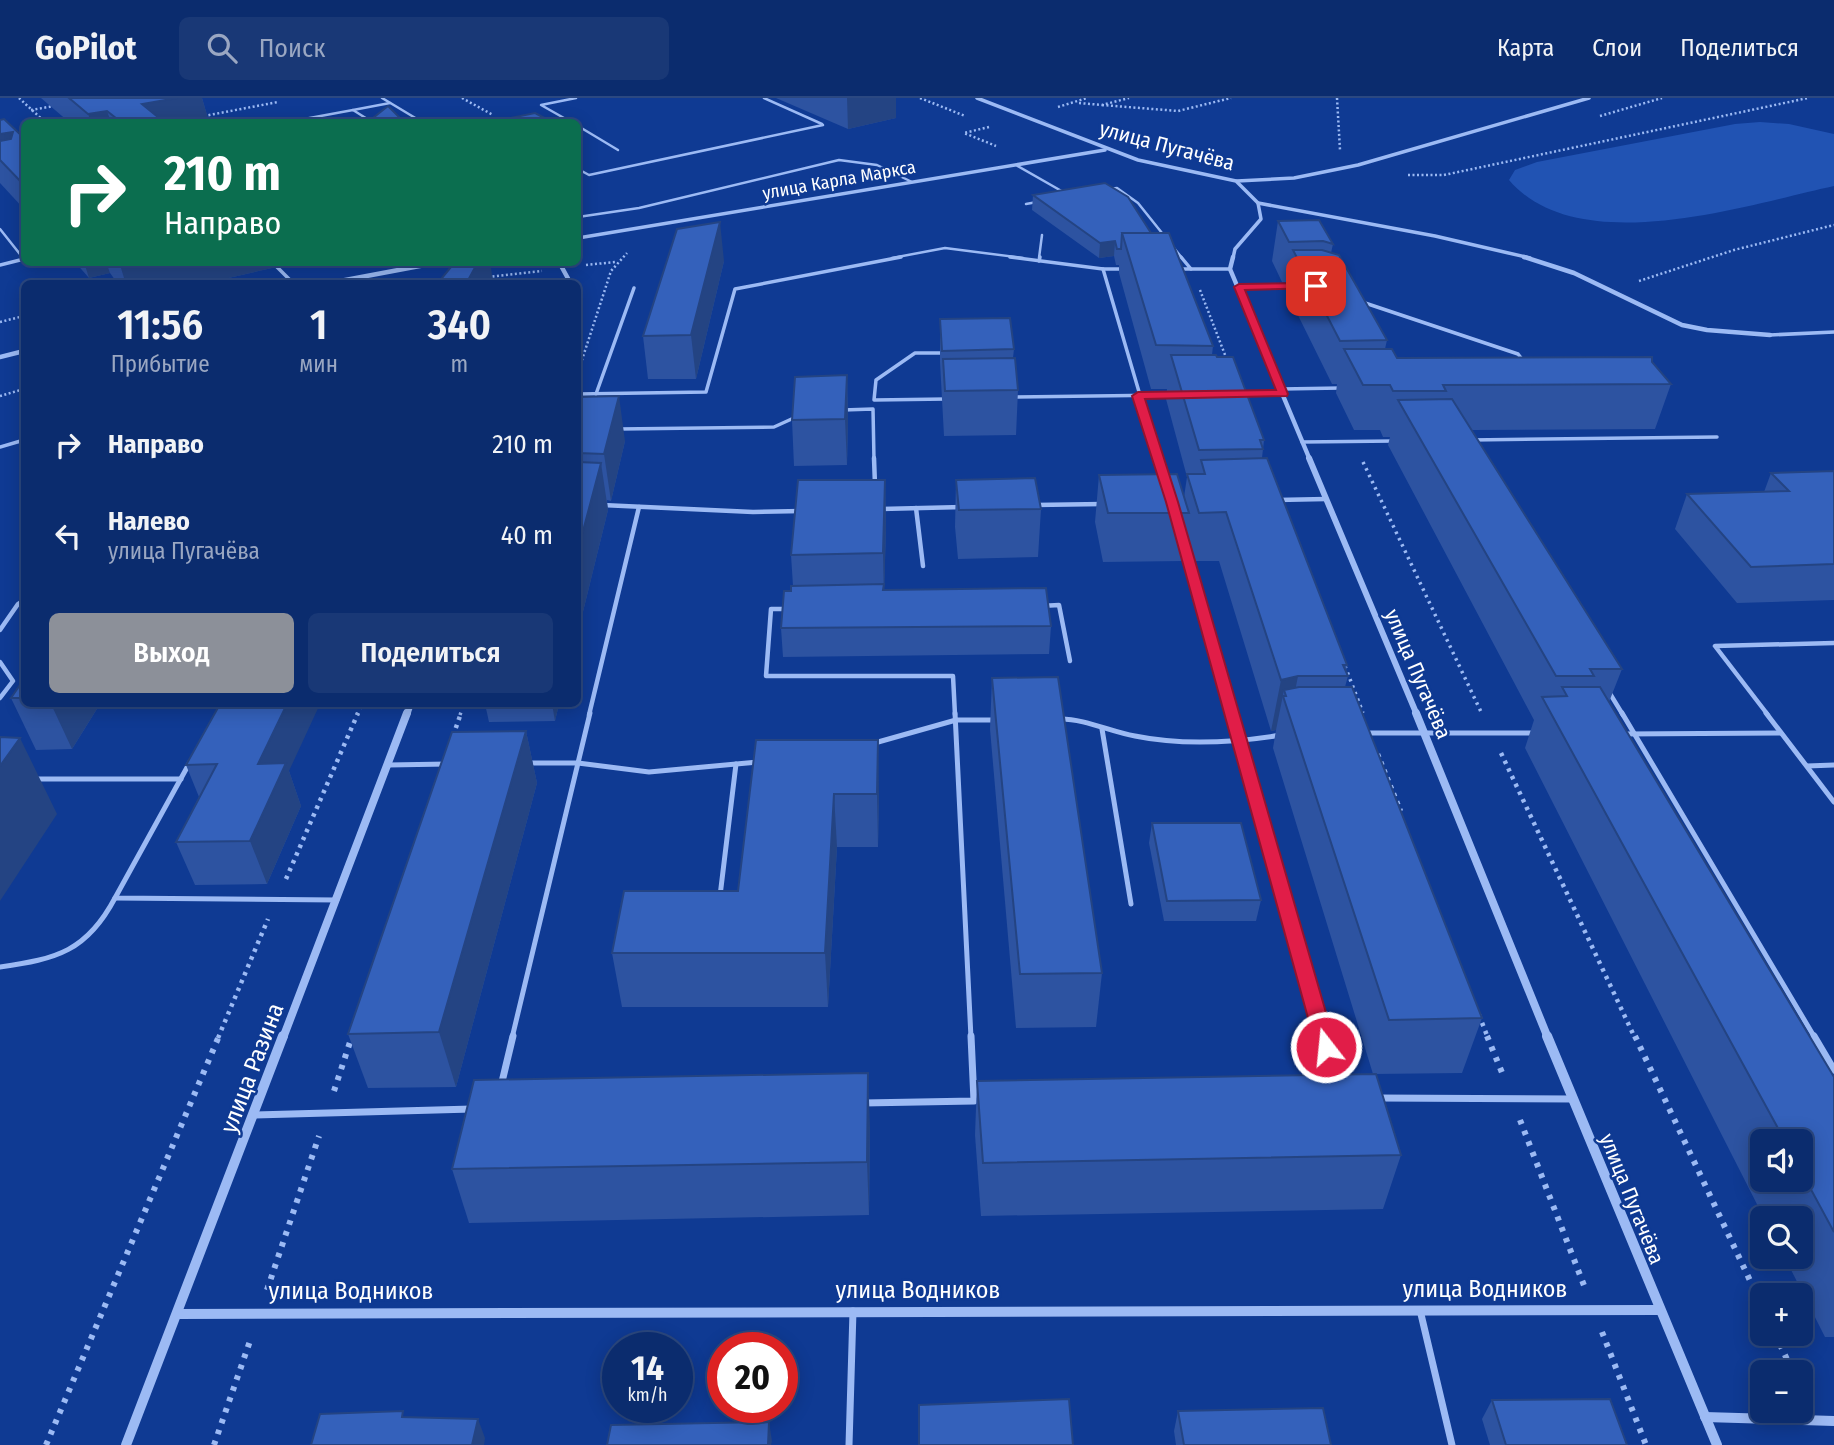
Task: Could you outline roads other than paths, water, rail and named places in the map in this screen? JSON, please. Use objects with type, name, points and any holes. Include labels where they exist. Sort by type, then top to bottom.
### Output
[{"type":"street","name":"улица Пугачёва","points":[[977,98],[1106,149],[1164,167],[1236,181],[1258,203]]},
{"type":"street","points":[[1236,181],[1294,178],[1358,165],[1589,98]]},
{"type":"street","name":"улица Карла Маркса","points":[[581,237],[1106,149]]},
{"type":"street","points":[[1230,269],[1236,249],[1262,219],[1258,203],[1460,240],[1542,261],[1612,291],[1672,322],[1715,330],[1770,335]]},
{"type":"street","points":[[345,280],[420,266]]},
{"type":"street","name":"улица Пугачёва","points":[[1230,269],[1424,733],[1658,1310],[1717,1445]]},
{"type":"street","points":[[0,357],[21,352]]},
{"type":"street","name":"улица Разина","points":[[127,1445],[410,707]]},
{"type":"street","name":"улица Водников","points":[[177,1314],[1658,1310]]},
{"type":"street","points":[[1706,1417],[1834,1421]]},
{"type":"lane","points":[[382,98],[417,119]]},
{"type":"lane","points":[[566,119],[541,105],[576,98]]},
{"type":"lane","points":[[581,171],[589,175],[823,125],[764,98]]},
{"type":"lane","points":[[304,119],[390,103]]},
{"type":"lane","points":[[353,110],[367,119]]},
{"type":"lane","points":[[581,128],[618,150]]},
{"type":"lane","points":[[581,133],[585,131]]},
{"type":"lane","points":[[581,217],[639,208],[839,160],[863,159],[886,166],[912,182]]},
{"type":"lane","points":[[1016,165],[1070,196],[1059,198]]},
{"type":"lane","points":[[1105,190],[1117,188],[1138,203],[1191,269]]},
{"type":"lane","points":[[1026,204],[1048,200]]},
{"type":"lane","points":[[0,229],[21,255]]},
{"type":"lane","points":[[1039,261],[1042,235]]},
{"type":"lane","points":[[581,404],[584,394],[706,392],[735,289],[945,248],[1103,269],[1128,269]]},
{"type":"lane","points":[[0,265],[21,260]]},
{"type":"lane","points":[[276,266],[290,280]]},
{"type":"lane","points":[[1103,269],[1168,491]]},
{"type":"lane","points":[[1166,269],[1230,269]]},
{"type":"lane","points":[[1239,287],[1303,286]]},
{"type":"lane","points":[[596,394],[634,288]]},
{"type":"lane","points":[[1359,310],[1353,299],[1518,354],[1531,370]]},
{"type":"lane","points":[[1770,335],[1834,332]]},
{"type":"lane","points":[[954,398],[874,400],[876,380],[915,353],[957,353]]},
{"type":"lane","points":[[1227,394],[1348,388]]},
{"type":"lane","points":[[1008,397],[1176,395]]},
{"type":"lane","points":[[836,410],[873,409],[875,496]]},
{"type":"lane","points":[[617,429],[774,427],[799,416]]},
{"type":"lane","points":[[1458,440],[1717,437]]},
{"type":"lane","points":[[1302,442],[1405,440]]},
{"type":"lane","points":[[0,447],[21,441]]},
{"type":"lane","points":[[1267,500],[1326,499]]},
{"type":"lane","points":[[1024,506],[1105,504]]},
{"type":"lane","points":[[590,505],[753,512],[807,510]]},
{"type":"lane","points":[[499,1095],[639,507]]},
{"type":"lane","points":[[875,509],[970,507]]},
{"type":"lane","points":[[916,508],[923,566]]},
{"type":"lane","points":[[1180,529],[1336,1084]]},
{"type":"lane","points":[[0,630],[21,602]]},
{"type":"lane","points":[[1032,606],[1059,605],[1070,661]]},
{"type":"lane","points":[[798,609],[771,609],[766,676],[953,676],[975,1101]]},
{"type":"lane","points":[[1834,643],[1715,646],[1834,802]]},
{"type":"lane","points":[[0,662],[13,681],[0,698]]},
{"type":"lane","points":[[1606,687],[1834,1070]]},
{"type":"lane","points":[[1057,719],[1069,719],[1126,737],[1182,745],[1240,743],[1288,733]]},
{"type":"lane","points":[[868,745],[956,720],[1006,720]]},
{"type":"lane","points":[[1102,729],[1131,904]]},
{"type":"lane","points":[[1357,733],[1543,733]]},
{"type":"lane","points":[[1621,734],[1781,733]]},
{"type":"lane","points":[[0,967],[40,960],[79,943],[94,932],[116,898],[192,758]]},
{"type":"lane","points":[[524,763],[578,762],[649,772],[763,761]]},
{"type":"lane","points":[[388,765],[457,764]]},
{"type":"lane","points":[[719,906],[736,764]]},
{"type":"lane","points":[[1807,766],[1834,765]]},
{"type":"lane","points":[[28,779],[181,779]]},
{"type":"lane","points":[[116,898],[337,900]]},
{"type":"lane","points":[[1367,1098],[1573,1099]]},
{"type":"lane","points":[[851,1103],[988,1101]]},
{"type":"lane","points":[[255,1115],[482,1108]]},
{"type":"lane","points":[[1420,1310],[1452,1445]]},
{"type":"lane","points":[[849,1445],[853,1311]]}]
